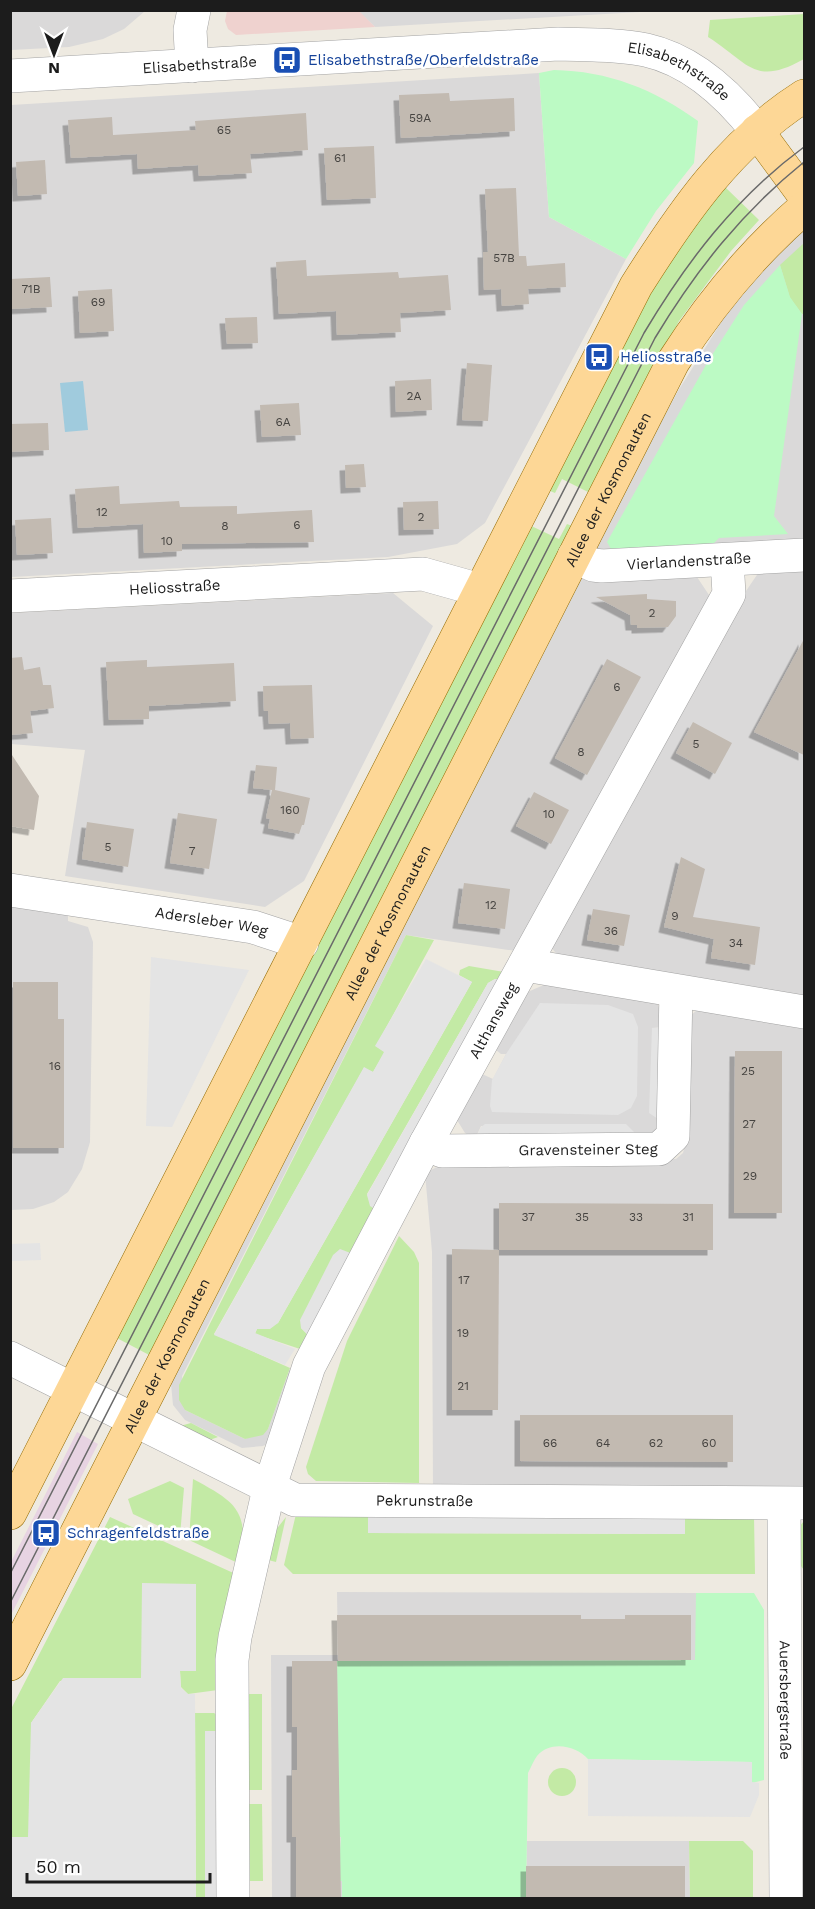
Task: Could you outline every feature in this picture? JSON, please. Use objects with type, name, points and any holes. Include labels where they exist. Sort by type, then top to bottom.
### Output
[{"type":"main road","points":[[10,1513],[636,286],[690,205],[718,169],[756,130],[804,96]]},
{"type":"main road","points":[[756,130],[804,195]]},
{"type":"main road","name":"Allee der Kosmonauten","points":[[10,1665],[668,371],[688,338],[732,279],[804,208]]},
{"type":"street","points":[[192,66],[190,30],[194,10]]},
{"type":"street","name":"Elisabethstraße","points":[[10,76],[558,44],[622,47],[647,50],[689,66],[737,106],[756,130]]},
{"type":"street","name":"Vierlandenstraße","points":[[574,556],[593,565],[603,566],[804,555]]},
{"type":"street","name":"Althansweg","points":[[269,1490],[309,1366],[426,1143],[729,594],[727,560]]},
{"type":"street","name":"Heliosstraße","points":[[10,596],[423,574],[480,590]]},
{"type":"street","name":"Adersleber Weg","points":[[10,890],[120,912],[253,927],[302,943]]},
{"type":"street","points":[[525,965],[804,1012]]},
{"type":"street","name":"Gravensteiner Steg","points":[[426,1143],[442,1150],[659,1149],[673,1136],[676,991]]},
{"type":"street","name":"Pekrunstraße","points":[[10,1358],[269,1490],[295,1500],[794,1504]]},
{"type":"street","points":[[233,1899],[232,1660],[244,1595],[269,1490]]},
{"type":"street","name":"Auersbergstraße","points":[[786,1899],[794,1504]]},
{"type":"shaded area","points":[[11,10],[145,11],[124,29],[103,39],[69,47],[11,50]]},
{"type":"shaded area","points":[[358,10],[375,27],[236,35],[228,29],[225,21],[227,11]]},
{"type":"shaded area","points":[[358,11],[658,11],[375,27]]},
{"type":"shaded area","points":[[539,73],[549,217],[626,259],[485,523],[457,544],[388,557],[11,577],[11,105]]},
{"type":"shaded area","points":[[804,226],[804,543],[609,558],[595,548],[596,542],[678,391],[739,294]]},
{"type":"shaded area","points":[[804,564],[804,1000],[559,957],[551,947],[556,935],[746,591],[761,569]]},
{"type":"shaded area","points":[[693,571],[711,598],[516,951],[406,935],[182,1376],[185,1410],[245,1439],[268,1429],[290,1368],[295,1375],[270,1442],[263,1446],[242,1448],[185,1420],[173,1405],[171,1384],[581,578]]},
{"type":"shaded area","points":[[393,593],[433,626],[304,881],[265,907],[65,876],[85,750],[11,744],[11,613]]},
{"type":"shaded area","points":[[11,904],[68,911],[68,921],[88,927],[93,942],[90,1142],[82,1169],[68,1192],[54,1202],[33,1209],[11,1210]]},
{"type":"shaded area","points":[[151,957],[249,970],[172,1127],[146,1126]]},
{"type":"shaded area","points":[[426,959],[472,982],[278,1323],[270,1329],[257,1329],[255,1333],[295,1349],[285,1365],[214,1335],[364,1067],[373,1072],[384,1052],[375,1046]]},
{"type":"shaded area","points":[[495,979],[506,981],[376,1210],[370,1206],[367,1195],[488,983]]},
{"type":"shaded area","points":[[546,984],[654,1000],[658,1005],[666,1027],[652,1028],[658,1119],[657,1138],[481,1126],[475,1139],[465,1133],[457,1120],[482,1074],[493,1079],[506,1054],[501,1054],[496,1050],[523,994]]},
{"type":"shaded area","points":[[540,1003],[608,1005],[633,1014],[638,1027],[637,1096],[631,1108],[618,1115],[492,1112],[490,1106],[492,1080],[506,1054]]},
{"type":"shaded area","points":[[697,1010],[804,1022],[804,1493],[433,1493],[432,1252],[425,1173],[443,1164],[463,1162],[676,1159],[683,1153],[686,1142],[689,1017]]},
{"type":"shaded area","points":[[666,1027],[658,1119],[649,1113],[652,1028]]},
{"type":"shaded area","points":[[485,1124],[626,1124],[636,1134],[475,1139]]},
{"type":"shaded area","points":[[40,1243],[41,1260],[11,1261],[11,1244]]},
{"type":"shaded area","points":[[340,1249],[353,1254],[307,1334],[301,1328],[300,1320],[333,1255]]},
{"type":"shaded area","points":[[77,1432],[98,1444],[11,1615],[11,1562]]},
{"type":"shaded area","points":[[368,1513],[685,1515],[685,1534],[368,1533]]},
{"type":"shaded area","points":[[142,1583],[196,1584],[196,1671],[180,1671],[181,1688],[188,1694],[195,1694],[196,1898],[11,1898],[11,1837],[28,1837],[31,1723],[63,1678],[141,1678]]},
{"type":"shaded area","points":[[337,1592],[696,1593],[696,1660],[646,1660],[338,1726],[341,1859],[338,1859],[338,1881],[342,1881],[342,1898],[272,1898],[271,1655],[338,1655]]},
{"type":"shaded area","points":[[205,1731],[224,1731],[224,1898],[205,1898]]},
{"type":"shaded area","points":[[588,1759],[752,1762],[752,1782],[759,1783],[759,1795],[750,1817],[588,1816]]},
{"type":"shaded area","points":[[527,1841],[689,1841],[690,1898],[526,1898]]},
{"type":"green space","points":[[804,14],[804,59],[774,71],[762,71],[743,63],[708,37],[710,20]]},
{"type":"green space","points":[[554,70],[593,74],[630,84],[665,100],[698,121],[694,163],[656,211],[626,259],[549,217],[539,73]]},
{"type":"green space","points":[[725,187],[759,220],[731,251],[679,321],[592,494],[562,479],[555,493],[545,489],[672,253]]},
{"type":"green space","points":[[804,243],[804,314],[802,314],[790,298],[780,265]]},
{"type":"green space","points":[[780,265],[790,297],[802,314],[774,516],[788,534],[719,538],[711,546],[611,549],[607,542],[707,363],[744,305]]},
{"type":"green space","points":[[527,524],[559,539],[567,524],[575,527],[153,1357],[113,1336]]},
{"type":"green space","points":[[406,935],[434,940],[376,1046],[385,1052],[373,1072],[364,1068],[214,1334],[290,1368],[268,1429],[263,1435],[245,1439],[185,1410],[179,1400],[179,1385]]},
{"type":"green space","points":[[469,966],[504,972],[506,981],[495,979],[488,983],[367,1194],[376,1210],[353,1254],[301,1328],[307,1334],[300,1349],[255,1334],[257,1329],[278,1323],[472,982],[459,975],[460,970]]},
{"type":"green space","points":[[399,1236],[414,1252],[419,1263],[419,1483],[316,1481],[308,1474],[306,1467],[347,1341]]},
{"type":"green space","points":[[191,1423],[218,1437],[204,1442],[180,1426]]},
{"type":"green space","points":[[193,1479],[221,1495],[237,1511],[243,1532],[242,1565],[189,1540]]},
{"type":"green space","points":[[170,1481],[184,1488],[180,1536],[133,1514],[128,1499]]},
{"type":"green space","points":[[368,1513],[368,1533],[685,1534],[685,1515],[754,1516],[755,1574],[293,1574],[284,1565],[296,1514]]},
{"type":"green space","points":[[110,1517],[240,1576],[218,1690],[188,1694],[181,1687],[180,1671],[196,1671],[196,1584],[162,1686],[60,1681],[31,1723],[32,1898],[23,1837],[11,1837],[10,1711]]},
{"type":"green space","points":[[286,1517],[276,1562],[268,1560],[275,1531]]},
{"type":"green space","points":[[804,1521],[804,1570],[797,1561],[799,1527]]},
{"type":"green space","points":[[696,1593],[754,1593],[764,1610],[764,1780],[752,1783],[752,1762],[588,1759],[570,1748],[556,1746],[537,1756],[528,1773],[526,1898],[342,1898],[342,1881],[338,1881],[341,1837],[339,1837],[337,1661],[695,1660]]},
{"type":"green space","points":[[247,1694],[262,1694],[262,1790],[248,1790]]},
{"type":"green space","points":[[195,1713],[214,1713],[224,1720],[224,1731],[205,1731],[205,1898],[196,1898]]},
{"type":"green space","points":[[562,1768],[572,1772],[576,1782],[572,1792],[562,1796],[552,1792],[548,1782],[552,1772]]},
{"type":"green space","points":[[248,1804],[262,1804],[263,1881],[248,1881]]},
{"type":"green space","points":[[689,1841],[743,1841],[753,1851],[753,1898],[690,1898]]},
{"type":"water","points":[[83,381],[88,430],[65,432],[60,383]]},
{"type":"building","points":[[449,93],[450,101],[514,98],[515,131],[401,138],[399,95]]},
{"type":"building","points":[[306,113],[308,150],[250,154],[252,173],[199,176],[198,165],[138,169],[137,154],[71,158],[68,120],[112,117],[113,135],[196,130],[195,121]]},
{"type":"building","points":[[374,146],[376,198],[327,200],[324,148]]},
{"type":"building","points":[[45,160],[47,194],[18,196],[16,162]]},
{"type":"building","points":[[516,188],[519,256],[526,256],[527,266],[565,263],[566,287],[528,289],[529,304],[502,306],[501,289],[484,290],[483,252],[488,252],[485,189]]},
{"type":"building","points":[[306,260],[307,276],[398,272],[399,278],[448,275],[451,310],[400,313],[401,332],[337,335],[336,311],[279,314],[276,262]]},
{"type":"building","points":[[50,277],[52,307],[10,309],[10,279]]},
{"type":"building","points":[[112,289],[114,331],[80,333],[78,291]]},
{"type":"building","points":[[257,317],[258,343],[227,344],[225,318]]},
{"type":"building","points":[[467,363],[492,365],[488,421],[462,420]]},
{"type":"building","points":[[431,379],[432,410],[396,412],[395,381]]},
{"type":"building","points":[[299,403],[301,435],[262,437],[260,405]]},
{"type":"building","points":[[48,423],[49,450],[10,452],[10,424]]},
{"type":"building","points":[[364,464],[366,487],[346,488],[345,465]]},
{"type":"building","points":[[119,486],[120,504],[179,501],[180,507],[237,506],[237,514],[312,510],[314,542],[182,544],[182,551],[144,553],[143,524],[78,528],[75,489]]},
{"type":"building","points":[[438,501],[439,529],[404,530],[403,502]]},
{"type":"building","points":[[51,518],[53,553],[17,555],[15,520]]},
{"type":"building","points":[[647,594],[647,599],[676,601],[676,616],[668,627],[637,628],[637,625],[631,625],[630,615],[596,597]]},
{"type":"building","points":[[804,639],[804,755],[754,732]]},
{"type":"building","points":[[22,657],[24,670],[40,667],[43,685],[51,685],[54,708],[30,711],[33,733],[10,735],[10,658]]},
{"type":"building","points":[[607,659],[641,677],[587,775],[555,758]]},
{"type":"building","points":[[147,660],[147,667],[234,663],[236,701],[149,706],[149,719],[109,720],[106,662]]},
{"type":"building","points":[[312,685],[314,738],[291,739],[290,723],[269,724],[268,711],[264,711],[263,686]]},
{"type":"building","points":[[693,722],[732,743],[715,774],[676,753]]},
{"type":"building","points":[[10,752],[39,796],[34,830],[10,826]]},
{"type":"building","points":[[256,765],[277,767],[275,790],[310,798],[304,825],[299,834],[268,828],[270,819],[266,818],[272,790],[253,788]]},
{"type":"building","points":[[534,792],[569,810],[551,844],[516,826]]},
{"type":"building","points":[[178,813],[217,819],[209,869],[170,863]]},
{"type":"building","points":[[87,822],[134,829],[128,867],[82,859]]},
{"type":"building","points":[[681,857],[705,869],[693,917],[760,927],[755,965],[711,958],[714,939],[664,927]]},
{"type":"building","points":[[464,883],[510,889],[505,929],[458,923]]},
{"type":"building","points":[[593,909],[630,915],[624,946],[587,940]]},
{"type":"building","points":[[13,982],[58,982],[58,1019],[64,1019],[64,1148],[13,1148]]},
{"type":"building","points":[[735,1051],[782,1051],[782,1213],[734,1213]]},
{"type":"building","points":[[499,1203],[713,1204],[713,1250],[499,1250]]},
{"type":"building","points":[[452,1249],[499,1250],[498,1410],[452,1410]]},
{"type":"building","points":[[520,1415],[733,1415],[733,1462],[520,1461]]},
{"type":"building","points":[[337,1615],[581,1615],[581,1619],[625,1619],[625,1615],[691,1615],[691,1660],[338,1661]]},
{"type":"building","points":[[292,1661],[337,1661],[341,1899],[296,1899],[296,1837],[292,1837],[292,1770],[297,1770],[297,1727],[292,1727]]},
{"type":"building","points":[[526,1866],[685,1866],[685,1899],[526,1899]]},
{"type":"tram line","points":[[10,1574],[644,333],[660,306],[715,232],[756,187],[804,147]]},
{"type":"tram line","points":[[10,1603],[655,338],[687,289],[722,243],[760,201],[804,162]]},
{"type":"place","name":"Elisabethstraße/Oberfeldstraße","points":[[287,60]]},
{"type":"place","name":"Heliosstraße","points":[[599,357]]},
{"type":"place","name":"Schragenfeldstraße","points":[[46,1533]]}]
